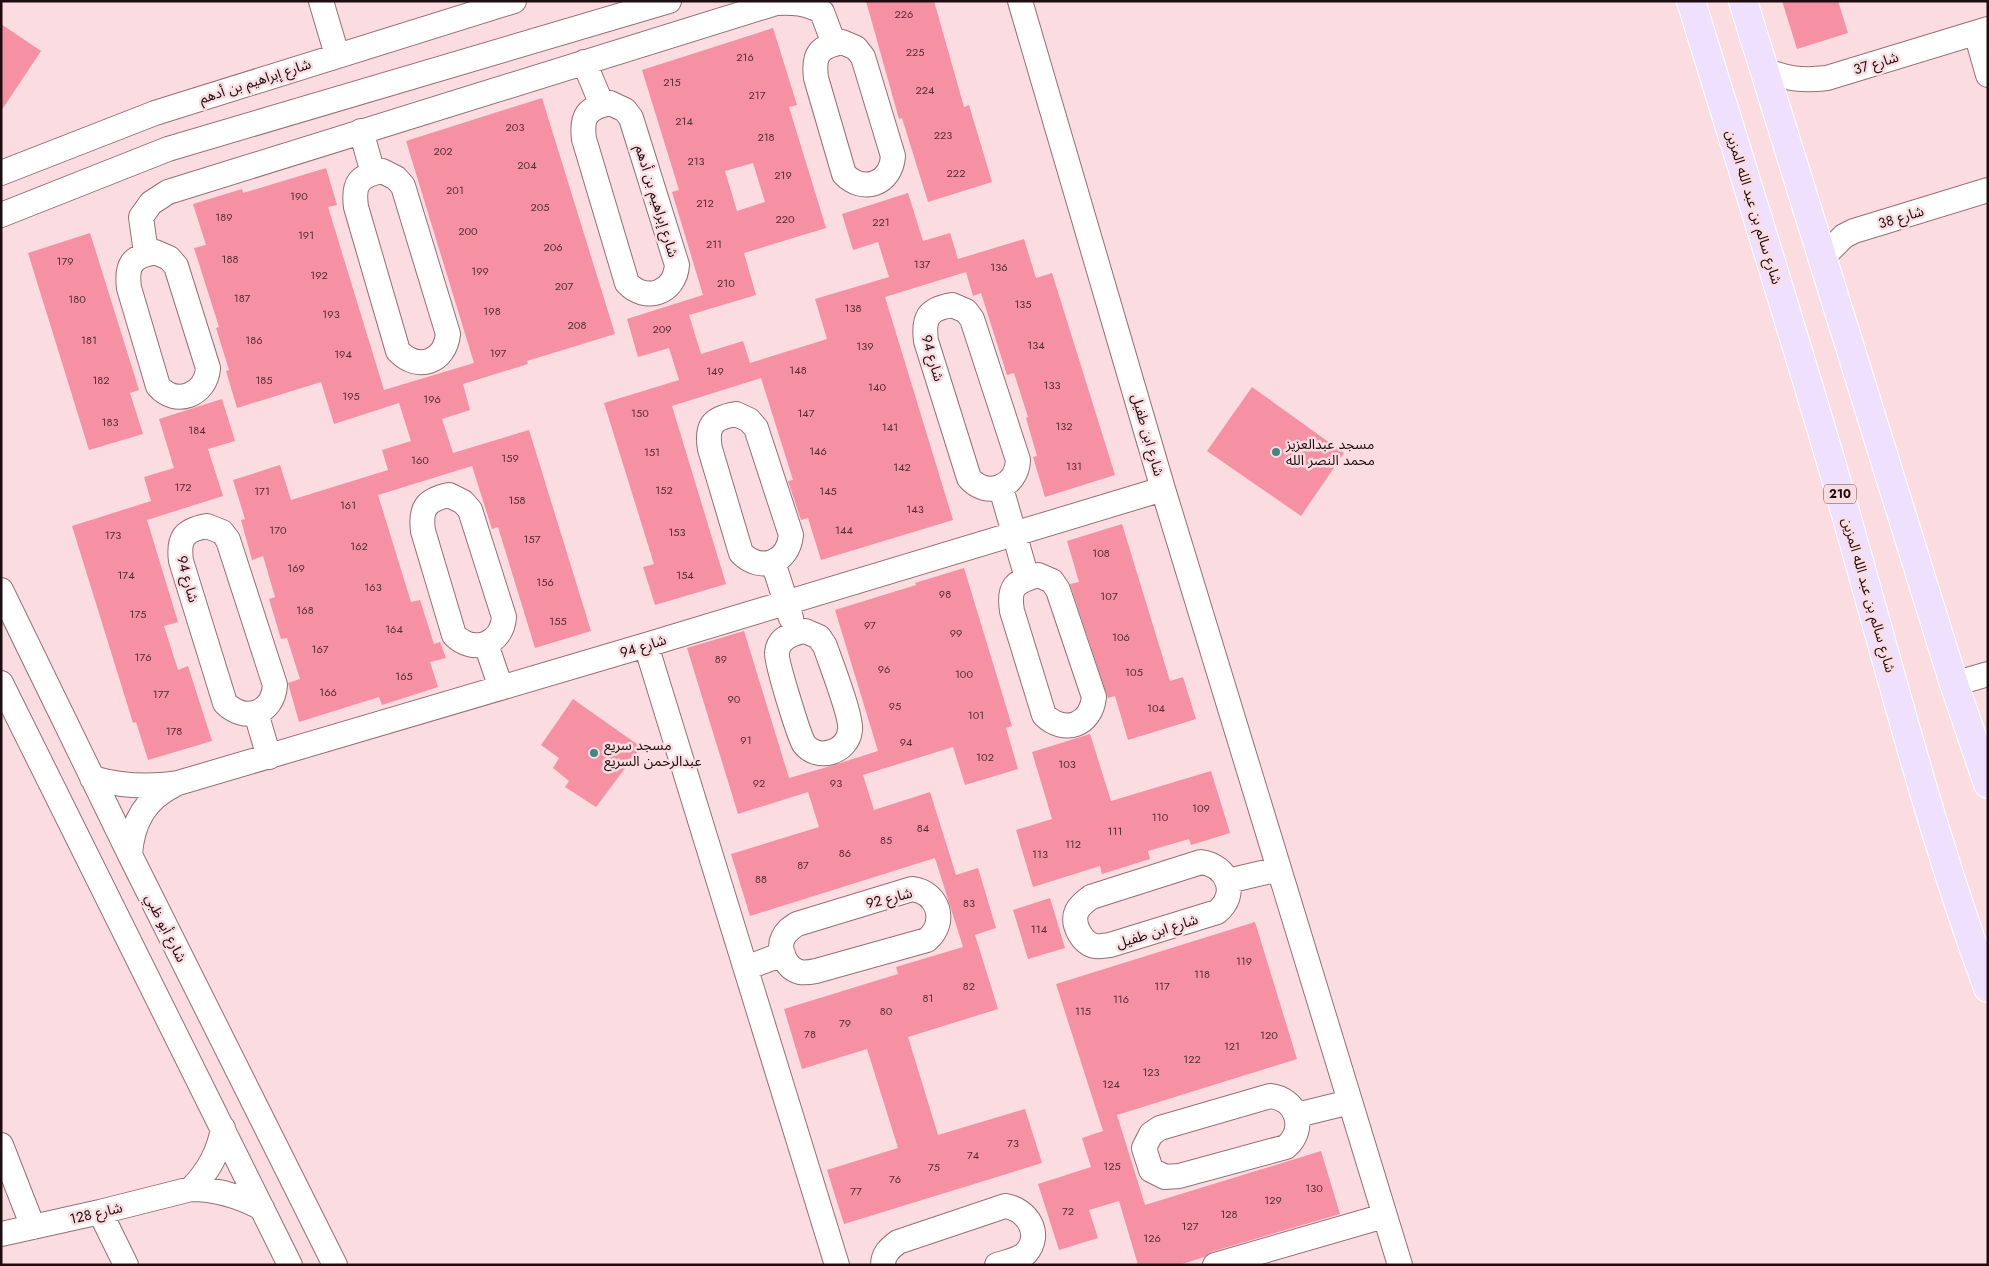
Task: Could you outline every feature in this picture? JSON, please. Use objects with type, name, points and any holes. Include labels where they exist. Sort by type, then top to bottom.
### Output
[{"type":"main road","name":"شارع سالم بن عبد الله المزين","points":[[1691,1],[1831,460],[1931,816],[1969,936],[1988,988]]},
{"type":"main road","points":[[1743,1],[1954,684],[1988,784]]},
{"type":"street","points":[[321,1],[337,55]]},
{"type":"street","name":"شارع إبراهيم بن أدهم","points":[[1,174],[155,113],[514,1]]},
{"type":"street","name":"شارع ابن طفيل","points":[[1020,1],[1163,489],[1400,1265]]},
{"type":"street","points":[[146,253],[141,217],[151,203],[168,192],[776,3],[790,2],[809,5],[822,12],[834,44]]},
{"type":"street","points":[[1,215],[168,149],[658,3]]},
{"type":"street","points":[[1982,31],[1988,76]]},
{"type":"street","name":"شارع 37","points":[[1763,69],[1778,76],[1794,80],[1827,78],[1982,31]]},
{"type":"street","points":[[842,42],[848,44],[856,48],[863,57],[893,156],[891,170],[876,183],[864,185],[855,183],[844,174],[816,78],[814,64],[821,50],[834,44],[842,42]]},
{"type":"street","points":[[497,51],[506,87]]},
{"type":"street","points":[[584,62],[602,105]]},
{"type":"street","points":[[439,68],[449,104]]},
{"type":"street","name":"شارع إبراهيم بن أدهم","points":[[610,103],[616,105],[625,110],[631,118],[677,265],[676,272],[668,288],[659,293],[647,294],[638,292],[627,283],[582,125],[589,111],[602,105],[610,103]]},
{"type":"street","points":[[361,132],[373,173]]},
{"type":"street","points":[[33,162],[25,172],[27,185],[34,193],[46,196]]},
{"type":"street","points":[[382,171],[388,173],[403,186],[448,334],[445,348],[439,356],[431,361],[419,363],[410,361],[398,352],[356,208],[354,193],[357,184],[360,180],[373,173],[382,171]]},
{"type":"street","name":"شارع 38","points":[[1822,258],[1844,236],[1854,231],[1988,190]]},
{"type":"street","points":[[146,253],[161,253],[176,266],[208,368],[204,382],[190,396],[178,397],[169,395],[158,386],[129,288],[127,274],[134,260],[146,253]]},
{"type":"street","name":"شارع 94","points":[[943,306],[958,306],[966,311],[972,319],[1018,460],[1016,474],[1001,488],[989,489],[980,487],[969,478],[925,334],[924,327],[927,317],[931,312],[943,306]]},
{"type":"street","points":[[727,415],[742,415],[756,428],[791,535],[788,549],[781,557],[772,562],[762,564],[752,562],[741,553],[710,450],[708,435],[714,421],[727,415]]},
{"type":"street","points":[[1001,488],[1027,578]]},
{"type":"street","name":"شارع 94","points":[[92,778],[120,785],[134,786],[178,783],[646,645],[1163,489]]},
{"type":"street","points":[[449,495],[455,497],[470,510],[504,617],[502,631],[495,639],[486,644],[475,646],[466,644],[454,635],[423,531],[421,517],[428,503],[440,497],[449,495]]},
{"type":"street","name":"شارع 94","points":[[198,527],[213,527],[222,532],[228,540],[275,685],[272,699],[266,707],[256,713],[236,712],[225,703],[222,694],[180,554],[179,547],[182,538],[186,533],[198,527]]},
{"type":"street","points":[[772,562],[796,633]]},
{"type":"street","points":[[1038,575],[1044,576],[1052,581],[1058,590],[1094,697],[1091,711],[1085,719],[1076,724],[1065,726],[1056,724],[1044,715],[1012,611],[1010,597],[1016,583],[1027,578],[1038,575]]},
{"type":"street","name":"شارع أبو ظبي","points":[[1,590],[8,617],[92,778],[335,1265]]},
{"type":"street","points":[[811,632],[819,637],[826,646],[850,725],[848,739],[841,747],[832,752],[814,751],[803,742],[779,667],[777,653],[780,644],[783,639],[796,633],[811,632]]},
{"type":"street","points":[[486,644],[501,688]]},
{"type":"street","points":[[646,645],[837,1265]]},
{"type":"street","points":[[1954,684],[1988,674]]},
{"type":"street","points":[[1,683],[290,1265]]},
{"type":"street","points":[[256,713],[269,757]]},
{"type":"street","name":"شارع 94","points":[[130,855],[133,832],[142,811],[152,799],[178,783]]},
{"type":"street","name":"شارع ابن طفيل","points":[[1201,862],[1215,865],[1223,872],[1228,881],[1229,892],[1222,908],[1217,912],[1199,918],[1110,945],[1096,946],[1083,939],[1078,927],[1077,911],[1091,897],[1201,862]]},
{"type":"street","points":[[1228,881],[1279,869]]},
{"type":"street","name":"شارع 92","points":[[912,889],[925,893],[933,900],[938,909],[939,920],[937,929],[927,940],[802,973],[788,966],[783,954],[781,944],[783,938],[788,930],[797,924],[912,889]]},
{"type":"street","points":[[746,968],[783,954]]},
{"type":"street","points":[[1270,1096],[1284,1100],[1292,1106],[1297,1115],[1298,1127],[1296,1136],[1286,1147],[1179,1176],[1165,1177],[1151,1170],[1146,1158],[1144,1148],[1146,1142],[1151,1134],[1160,1128],[1270,1096]]},
{"type":"street","points":[[1297,1115],[1350,1102]]},
{"type":"street","points":[[190,1189],[206,1172],[212,1162],[221,1140],[222,1128]]},
{"type":"street","points":[[1,1145],[33,1227]]},
{"type":"street","name":"شارع 128","points":[[1,1234],[100,1212],[190,1189],[210,1190],[232,1195],[262,1208]]},
{"type":"street","points":[[883,1265],[884,1256],[889,1248],[898,1242],[1005,1206],[1012,1207],[1027,1217],[1032,1226],[1033,1237],[1030,1246],[1021,1257],[997,1265]]},
{"type":"street","points":[[100,1212],[126,1265]]},
{"type":"street","points":[[1215,1265],[1384,1216]]},
{"type":"building","points":[[866,1],[934,1],[964,107],[969,105],[992,182],[928,202],[902,118],[899,119]]},
{"type":"building","points":[[1782,1],[1838,1],[1848,33],[1797,49]]},
{"type":"building","points":[[1,24],[41,51],[1,111]]},
{"type":"building","points":[[773,28],[797,105],[789,107],[826,228],[744,253],[756,295],[689,315],[701,354],[743,341],[750,363],[827,339],[815,299],[889,277],[878,242],[853,250],[842,214],[908,193],[923,241],[950,233],[958,259],[1024,239],[1036,278],[1052,273],[1115,475],[1045,497],[1033,457],[1037,456],[1026,418],[1028,417],[1014,373],[1007,375],[981,293],[973,296],[966,272],[885,297],[953,520],[821,560],[808,518],[801,520],[788,481],[793,480],[761,378],[672,406],[726,584],[655,605],[643,567],[654,564],[604,403],[679,380],[669,348],[638,357],[627,319],[703,295],[672,192],[679,190],[642,70]],"holes":[[[753,163],[765,202],[737,211],[725,171]]]},
{"type":"building","points":[[542,98],[615,334],[527,361],[528,364],[463,384],[470,410],[442,419],[453,453],[529,430],[591,631],[535,648],[498,527],[492,529],[472,466],[378,495],[411,602],[420,600],[434,644],[440,642],[446,658],[430,662],[438,687],[382,705],[379,697],[299,722],[288,683],[300,679],[287,638],[281,639],[269,599],[275,597],[263,556],[252,560],[241,520],[245,519],[233,480],[280,465],[291,500],[388,470],[382,450],[411,441],[399,403],[334,424],[321,382],[237,408],[226,371],[229,370],[216,328],[219,327],[194,248],[206,245],[193,204],[242,189],[243,193],[326,168],[337,205],[328,207],[384,390],[474,363],[406,141]]},
{"type":"building","points":[[90,233],[139,390],[130,393],[143,434],[89,450],[28,253]]},
{"type":"building","name":"مسجد عبدالعزيز محمد النصر الله","points":[[1252,387],[1344,453],[1301,516],[1207,451]]},
{"type":"building","points":[[222,399],[235,441],[208,449],[223,496],[147,520],[178,622],[164,626],[178,670],[188,666],[212,741],[148,760],[136,722],[133,723],[72,526],[151,501],[144,477],[174,468],[159,419]]},
{"type":"building","points":[[1122,524],[1170,681],[1183,677],[1196,719],[1128,740],[1115,696],[1108,698],[1070,584],[1079,582],[1067,541]]},
{"type":"building","points":[[964,568],[1012,726],[1006,728],[1018,769],[965,785],[953,747],[863,775],[874,810],[930,792],[956,875],[978,868],[996,928],[975,935],[998,1009],[908,1037],[938,1135],[1025,1109],[1042,1163],[844,1224],[827,1170],[898,1148],[867,1049],[802,1069],[784,1009],[898,974],[896,967],[963,947],[935,858],[750,916],[731,854],[819,827],[808,792],[738,814],[687,648],[744,631],[789,778],[878,751],[835,610]]},
{"type":"building","name":"مسجد سريع عبدالرحمن السريع","points":[[573,699],[641,747],[596,807],[565,787],[569,781],[553,768],[559,758],[541,745]]},
{"type":"building","points":[[1090,734],[1111,801],[1211,771],[1230,833],[1191,845],[1189,839],[1148,851],[1150,859],[1102,874],[1100,866],[1033,887],[1016,830],[1052,819],[1032,752]]},
{"type":"building","points":[[1050,898],[1065,948],[1028,959],[1013,910]]},
{"type":"building","points":[[1255,922],[1297,1059],[1117,1115],[1145,1205],[1321,1151],[1340,1214],[1211,1252],[1204,1257],[1179,1265],[1138,1265],[1119,1201],[1089,1210],[1098,1238],[1059,1250],[1038,1184],[1091,1167],[1082,1138],[1103,1131],[1056,984]]},
{"type":"place","name":"مسجد عبدالعزيز محمد النصر الله","points":[[1276,452]]},
{"type":"place","name":"مسجد سريع عبدالرحمن السريع","points":[[594,753]]}]
